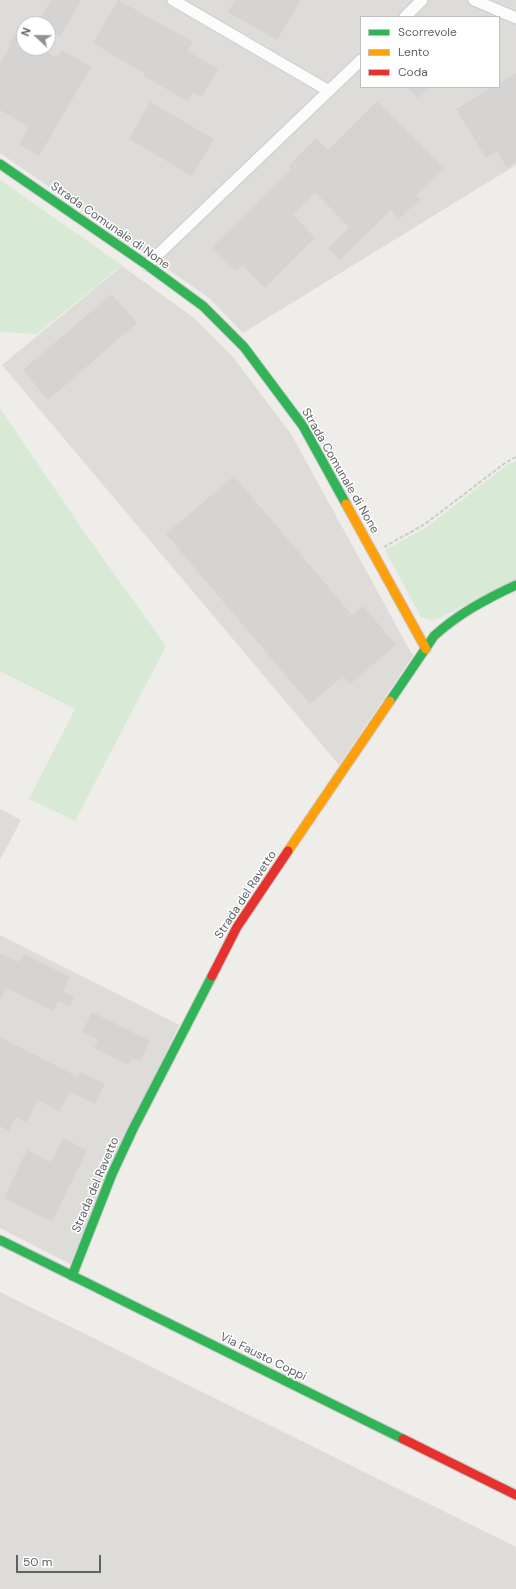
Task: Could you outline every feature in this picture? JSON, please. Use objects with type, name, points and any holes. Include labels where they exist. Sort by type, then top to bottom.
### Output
[{"type":"street","points":[[173,0],[329,91]]},
{"type":"street","points":[[406,16],[422,0]]},
{"type":"street","points":[[474,0],[516,18]]},
{"type":"street","points":[[147,265],[360,61]]},
{"type":"street","name":"Strada Comunale di None","points":[[0,164],[147,265],[203,306],[244,347],[303,426],[426,649]]},
{"type":"street","name":"Strada del Ravetto","points":[[72,1276],[112,1174],[133,1129],[237,927],[434,636],[455,617],[516,585]]},
{"type":"street","name":"Via Fausto Coppi","points":[[0,1240],[516,1495]]},
{"type":"path","points":[[373,553],[425,524],[505,463],[516,457]]},
{"type":"shaded area","points":[[0,0],[516,0],[516,165],[243,333],[209,298],[0,153]]},
{"type":"shaded area","points":[[122,266],[193,317],[233,357],[291,434],[413,656],[339,765],[2,365]]},
{"type":"shaded area","points":[[0,809],[21,820],[0,860]]},
{"type":"shaded area","points":[[0,935],[179,1025],[70,1264],[0,1228]]},
{"type":"shaded area","points":[[0,1292],[516,1547],[516,1589],[0,1589]]},
{"type":"green space","points":[[0,180],[122,265],[37,334],[0,332]]},
{"type":"green space","points":[[0,408],[84,532],[166,646],[75,821],[29,799],[75,709],[0,671]]},
{"type":"green space","points":[[516,461],[516,579],[440,618],[431,620],[421,617],[385,550],[427,527],[507,465]]},
{"type":"building","points":[[51,0],[81,0],[60,37],[56,35],[56,16],[42,16]]},
{"type":"building","points":[[118,0],[193,42],[187,51],[218,69],[202,97],[193,92],[187,101],[144,76],[145,74],[93,43]]},
{"type":"building","points":[[235,0],[301,0],[277,40],[228,12]]},
{"type":"building","points":[[15,34],[16,56],[54,56],[57,58],[62,50],[91,67],[39,156],[19,144],[29,127],[0,110],[0,64],[11,45],[9,44]]},
{"type":"building","points":[[516,73],[516,162],[507,168],[497,151],[486,158],[456,109],[490,88],[500,88],[500,82]]},
{"type":"building","points":[[408,88],[429,88],[418,98]]},
{"type":"building","points":[[377,101],[444,168],[416,195],[420,199],[399,219],[391,210],[340,260],[328,249],[349,227],[315,192],[293,215],[315,238],[265,288],[242,265],[236,271],[212,247],[292,169],[288,166],[316,138],[328,150]]},
{"type":"building","points":[[150,102],[214,139],[192,176],[129,139]]},
{"type":"building","points":[[112,294],[137,323],[48,400],[23,370]]},
{"type":"building","points":[[234,476],[352,615],[363,606],[396,645],[350,684],[343,676],[310,704],[166,534]]},
{"type":"building","points":[[0,953],[19,962],[24,954],[70,977],[63,991],[74,997],[69,1007],[58,1001],[53,1011],[6,988],[0,1000]]},
{"type":"building","points":[[92,1012],[150,1041],[140,1062],[132,1058],[128,1065],[94,1048],[98,1040],[82,1032]]},
{"type":"building","points":[[0,1037],[78,1077],[80,1072],[105,1084],[95,1104],[70,1092],[60,1112],[38,1100],[26,1123],[16,1117],[9,1131],[0,1126]]},
{"type":"building","points":[[63,1138],[87,1150],[52,1222],[4,1198],[27,1150],[51,1162]]},
{"type":"traffic: fast","points":[[0,164],[147,265],[203,306],[244,347],[303,426],[346,504]]},
{"type":"traffic: fast","points":[[390,701],[434,636],[443,628],[473,608],[516,585]]},
{"type":"traffic: fast","points":[[72,1276],[112,1174],[133,1129],[212,976]]},
{"type":"traffic: fast","points":[[0,1240],[403,1439]]},
{"type":"traffic: slow","points":[[346,504],[426,649]]},
{"type":"traffic: slow","points":[[288,851],[390,701]]},
{"type":"traffic: jam","points":[[212,976],[237,927],[288,851]]},
{"type":"traffic: jam","points":[[403,1439],[516,1495]]}]
